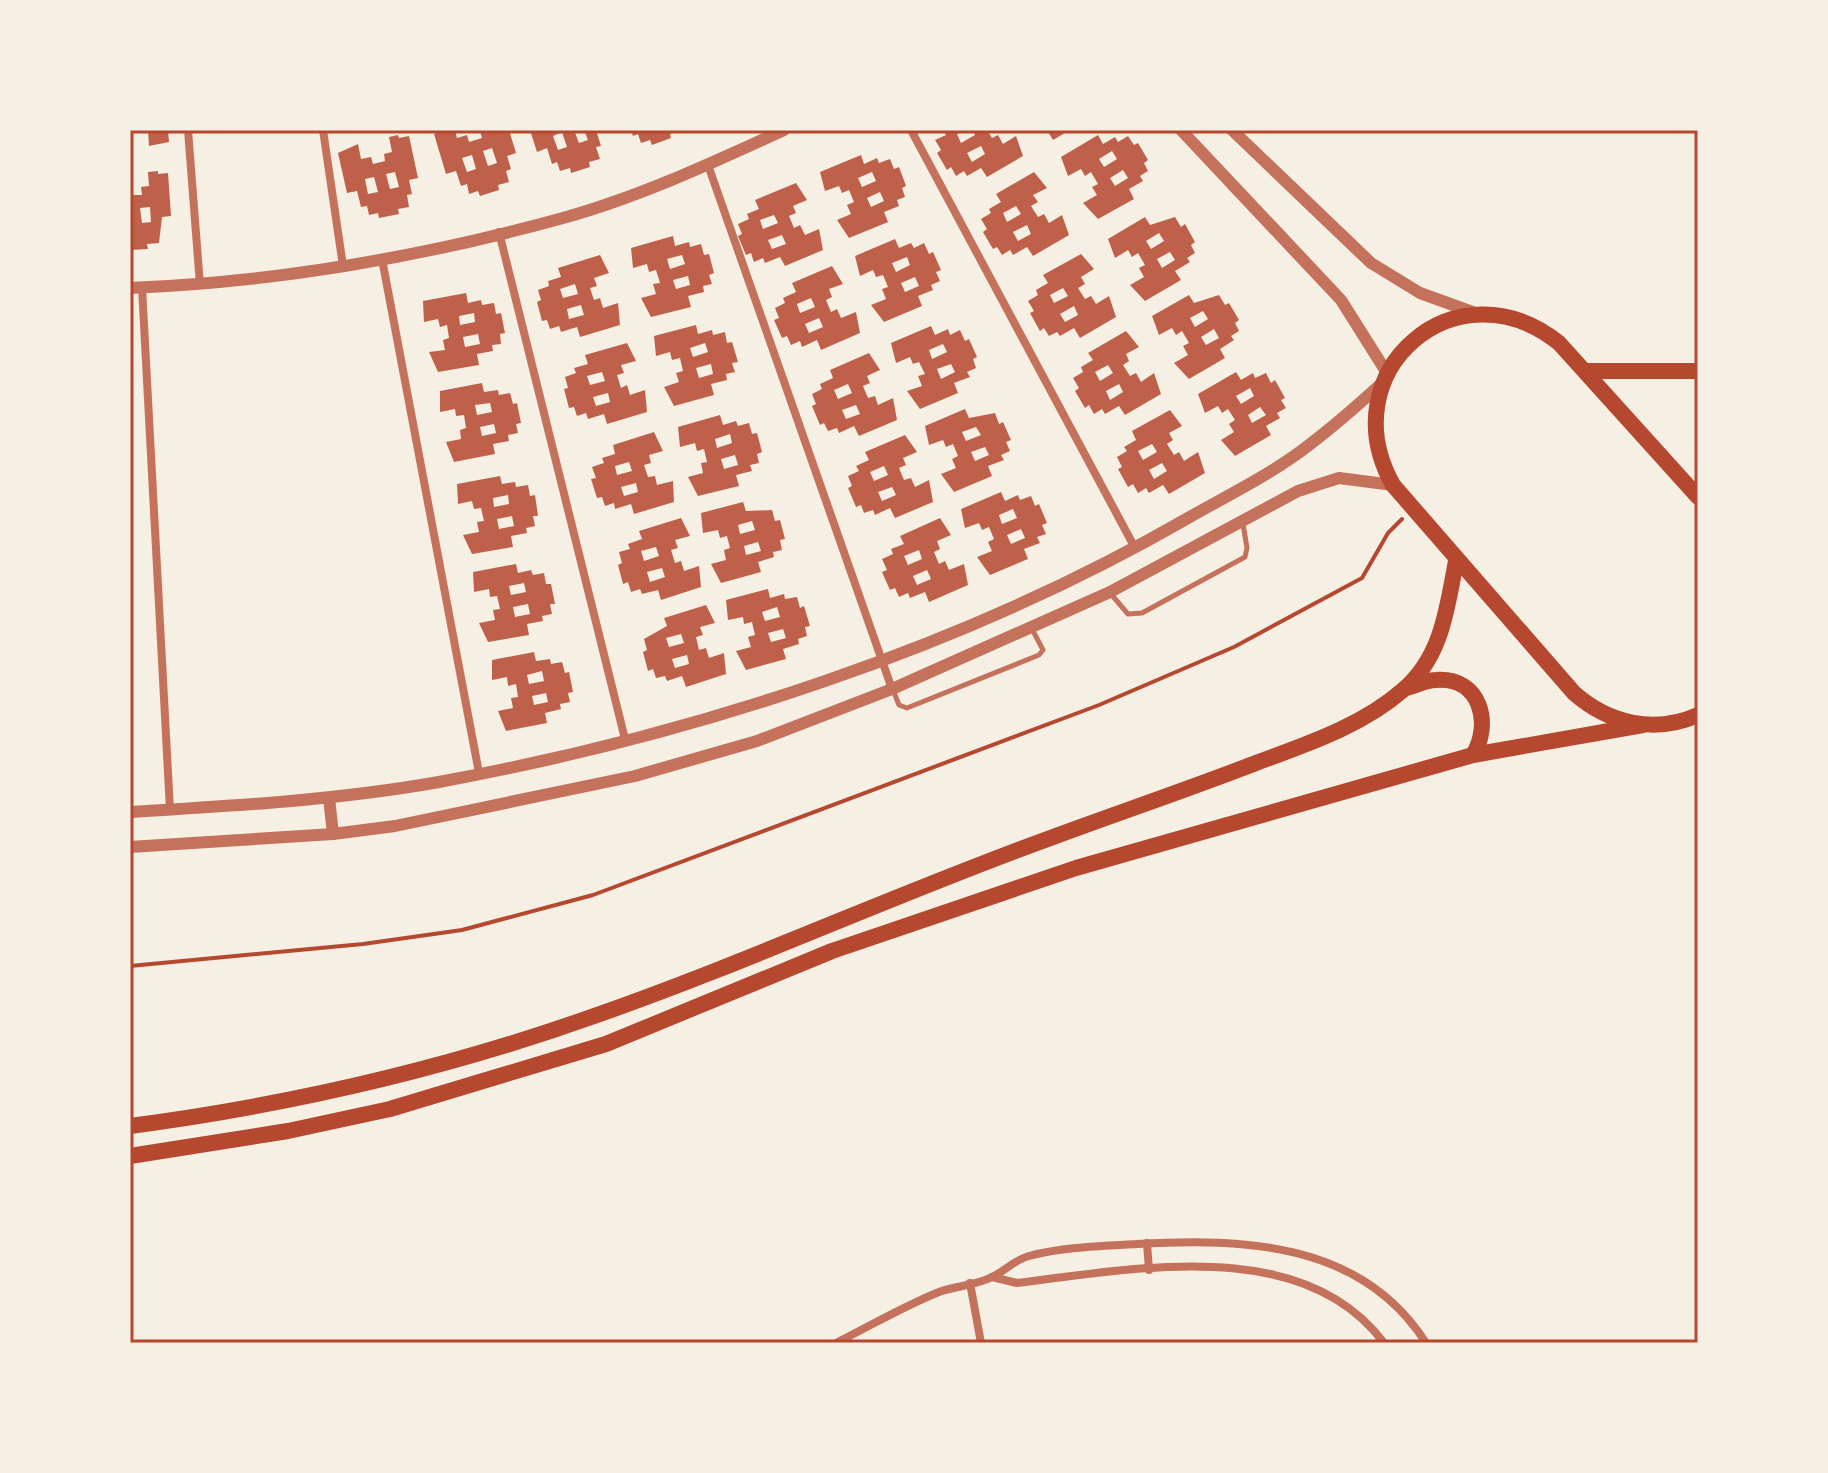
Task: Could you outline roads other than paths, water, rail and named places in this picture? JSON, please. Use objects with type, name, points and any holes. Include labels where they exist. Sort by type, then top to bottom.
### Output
[{"type":"main road","points":[[1643,725],[1611,717],[1585,703],[1456,561],[1393,485],[1378,453],[1375,436],[1374,419],[1384,379],[1403,350],[1424,331],[1450,319],[1495,314],[1530,323],[1559,343],[1588,371],[1698,497]]},
{"type":"main road","points":[[1588,371],[1698,371]]},
{"type":"main road","points":[[130,1126],[286,1102],[487,1052],[585,1019],[898,895],[1299,747],[1378,710],[1406,688],[1430,659],[1439,637],[1456,561]]},
{"type":"main road","points":[[1406,688],[1435,680],[1454,682],[1470,691],[1481,706],[1485,724],[1481,742],[1473,755]]},
{"type":"main road","points":[[130,1156],[288,1131],[390,1109],[606,1044],[793,966],[961,904],[1473,755],[1643,725],[1677,722],[1698,715]]},
{"type":"street","points":[[188,130],[200,285]]},
{"type":"street","points":[[323,130],[343,266]]},
{"type":"street","points":[[170,810],[136,288],[200,285],[343,266],[562,218],[708,165],[784,130]]},
{"type":"street","points":[[911,130],[1135,548]]},
{"type":"street","points":[[130,812],[329,798],[479,773],[625,739],[785,692],[994,616],[1135,548],[1301,451],[1384,379],[1341,300],[1181,130]]},
{"type":"street","points":[[1232,130],[1371,263],[1420,293],[1478,314]]},
{"type":"street","points":[[708,165],[892,689]]},
{"type":"street","points":[[499,232],[625,739]]},
{"type":"street","points":[[382,259],[479,773]]},
{"type":"street","points":[[130,847],[333,834],[490,808],[635,776],[757,741],[892,689],[1110,592],[1298,491],[1339,478],[1393,485]]},
{"type":"street","points":[[329,798],[333,834]]},
{"type":"street","points":[[1147,1243],[1149,1270]]},
{"type":"street","points":[[836,1343],[939,1292],[992,1277],[1029,1256],[1147,1243],[1251,1243],[1309,1256],[1345,1271],[1383,1295],[1415,1325],[1426,1343]]},
{"type":"street","points":[[992,1277],[1017,1283],[1149,1270],[1247,1270],[1296,1279],[1341,1300],[1384,1343]]},
{"type":"street","points":[[970,1283],[981,1343]]},
{"type":"lane","points":[[1110,592],[1128,614],[1142,613],[1245,557],[1247,548],[1242,521]]},
{"type":"lane","points":[[892,689],[899,705],[907,708],[1039,655],[1043,647],[1032,628]]}]
